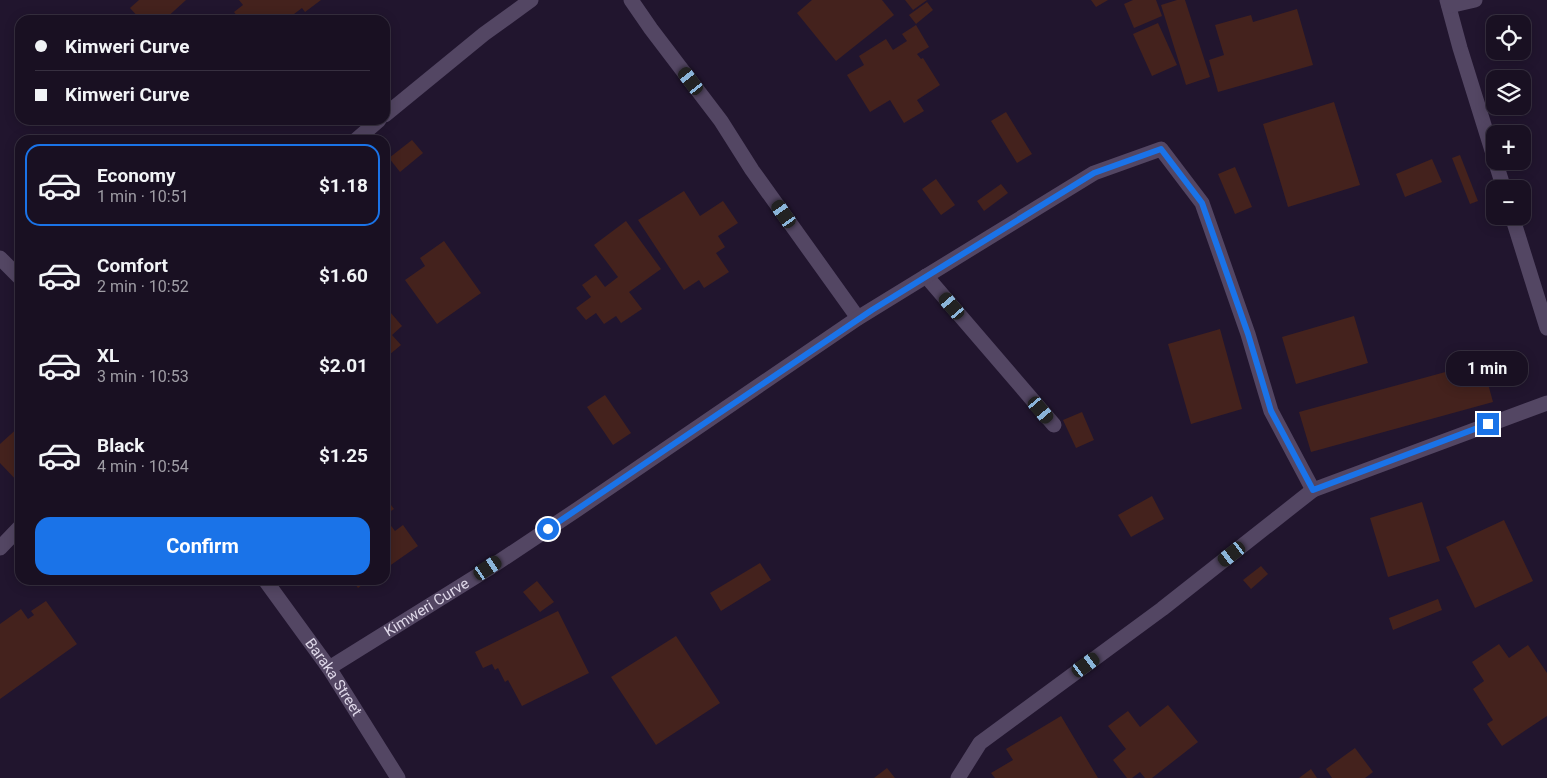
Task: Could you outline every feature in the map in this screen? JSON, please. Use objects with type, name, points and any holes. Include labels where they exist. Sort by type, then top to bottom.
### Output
[{"type":"street","points":[[390,111],[484,34],[531,0]]},
{"type":"street","points":[[632,0],[651,29],[721,121],[752,170],[858,318]]},
{"type":"street","points":[[1475,0],[1448,3],[1501,180]]},
{"type":"street","points":[[362,135],[373,125]]},
{"type":"street","name":"Kimweri Curve","points":[[329,668],[570,515],[858,318],[1094,173],[1161,149],[1202,203],[1248,334],[1271,411],[1313,490]]},
{"type":"street","points":[[1515,225],[1547,328]]},
{"type":"street","points":[[0,258],[15,273]]},
{"type":"street","points":[[926,276],[1054,425]]},
{"type":"street","points":[[958,778],[980,743],[1162,609],[1313,490],[1547,403]]},
{"type":"street","points":[[0,548],[15,532]]},
{"type":"street","name":"Baraka Street","points":[[268,585],[329,668],[398,778]]},
{"type":"building","points":[[139,0],[186,0],[170,15],[136,15],[130,8]]},
{"type":"building","points":[[239,0],[321,0],[305,12],[302,8],[293,15],[236,15],[234,12],[243,5]]},
{"type":"building","points":[[812,0],[882,0],[894,15],[836,61],[797,13]]},
{"type":"building","points":[[905,0],[927,0],[913,10]]},
{"type":"building","points":[[1091,0],[1108,0],[1096,7]]},
{"type":"building","points":[[1133,0],[1156,0],[1162,16],[1134,28],[1124,4]]},
{"type":"building","points":[[1177,0],[1185,0],[1210,77],[1186,85],[1161,5]]},
{"type":"building","points":[[927,2],[933,10],[916,24],[909,15]]},
{"type":"building","points":[[1297,9],[1313,65],[1218,92],[1209,60],[1224,55],[1215,25],[1251,15],[1253,22]]},
{"type":"building","points":[[1158,23],[1177,65],[1152,76],[1133,34]]},
{"type":"building","points":[[916,25],[929,47],[917,54],[921,59],[923,58],[940,85],[917,100],[924,111],[904,123],[890,100],[870,112],[847,75],[864,65],[859,56],[886,39],[893,50],[907,41],[902,34]]},
{"type":"building","points":[[1334,102],[1360,185],[1288,207],[1263,124]]},
{"type":"building","points":[[1006,112],[1032,154],[1017,163],[991,121]]},
{"type":"building","points":[[412,140],[423,153],[400,172],[390,157]]},
{"type":"building","points":[[1460,155],[1478,201],[1470,204],[1452,158]]},
{"type":"building","points":[[1432,159],[1442,182],[1405,197],[1396,174]]},
{"type":"building","points":[[1235,167],[1252,207],[1235,214],[1218,174]]},
{"type":"building","points":[[936,179],[955,205],[941,215],[922,189]]},
{"type":"building","points":[[1001,184],[1008,193],[984,211],[977,201]]},
{"type":"building","points":[[684,191],[700,216],[723,201],[738,223],[718,236],[725,247],[716,253],[729,272],[704,288],[699,280],[684,290],[638,220]]},
{"type":"building","points":[[626,221],[661,269],[629,292],[642,309],[621,323],[616,316],[604,324],[596,313],[586,320],[576,308],[591,297],[582,285],[596,275],[605,287],[618,277],[594,245]]},
{"type":"building","points":[[444,241],[481,293],[437,324],[405,280],[425,266],[420,258]]},
{"type":"building","points":[[390,312],[402,326],[392,335],[401,345],[390,354]]},
{"type":"building","points":[[1354,316],[1368,363],[1296,384],[1282,337]]},
{"type":"building","points":[[1220,329],[1242,409],[1191,424],[1168,344]]},
{"type":"building","points":[[1482,362],[1493,402],[1311,452],[1299,412]]},
{"type":"building","points":[[605,395],[631,433],[613,445],[587,407]]},
{"type":"building","points":[[1082,412],[1094,440],[1076,448],[1063,420]]},
{"type":"building","points":[[15,430],[15,479],[0,463],[0,444]]},
{"type":"building","points":[[1152,496],[1164,519],[1131,537],[1118,515]]},
{"type":"building","points":[[1422,502],[1440,561],[1388,577],[1370,518]]},
{"type":"building","points":[[390,504],[394,509],[390,512]]},
{"type":"building","points":[[1504,520],[1533,581],[1475,608],[1446,547]]},
{"type":"building","points":[[390,524],[395,531],[403,525],[418,546],[390,566]]},
{"type":"building","points":[[760,563],[771,580],[721,611],[710,593]]},
{"type":"building","points":[[1261,566],[1268,574],[1251,589],[1243,580]]},
{"type":"building","points":[[537,581],[554,602],[540,612],[523,592]]},
{"type":"building","points":[[1438,599],[1442,610],[1393,630],[1389,618]]},
{"type":"building","points":[[46,601],[77,644],[0,699],[0,624],[21,609],[28,619],[34,615],[31,611]]},
{"type":"building","points":[[558,611],[589,673],[522,706],[508,680],[505,682],[498,668],[495,670],[492,664],[483,668],[475,652]]},
{"type":"building","points":[[676,636],[720,703],[656,745],[611,677]]},
{"type":"building","points":[[1499,644],[1509,658],[1528,645],[1547,673],[1547,716],[1502,746],[1487,724],[1493,720],[1473,689],[1484,681],[1472,662]]},
{"type":"building","points":[[1168,705],[1198,742],[1152,778],[1145,778],[1140,772],[1132,778],[1127,778],[1113,760],[1126,749],[1108,726],[1128,711],[1140,727]]},
{"type":"building","points":[[1061,716],[1098,778],[995,778],[991,773],[1013,760],[1006,749]]},
{"type":"building","points":[[1355,748],[1373,772],[1365,778],[1332,778],[1326,769]]},
{"type":"building","points":[[887,768],[895,778],[874,778]]},
{"type":"building","points":[[1311,769],[1317,778],[1299,778]]},
{"type":"route","points":[[548,529],[858,318],[1094,173],[1161,149],[1202,203],[1248,334],[1271,411],[1313,490],[1488,424]]}]
